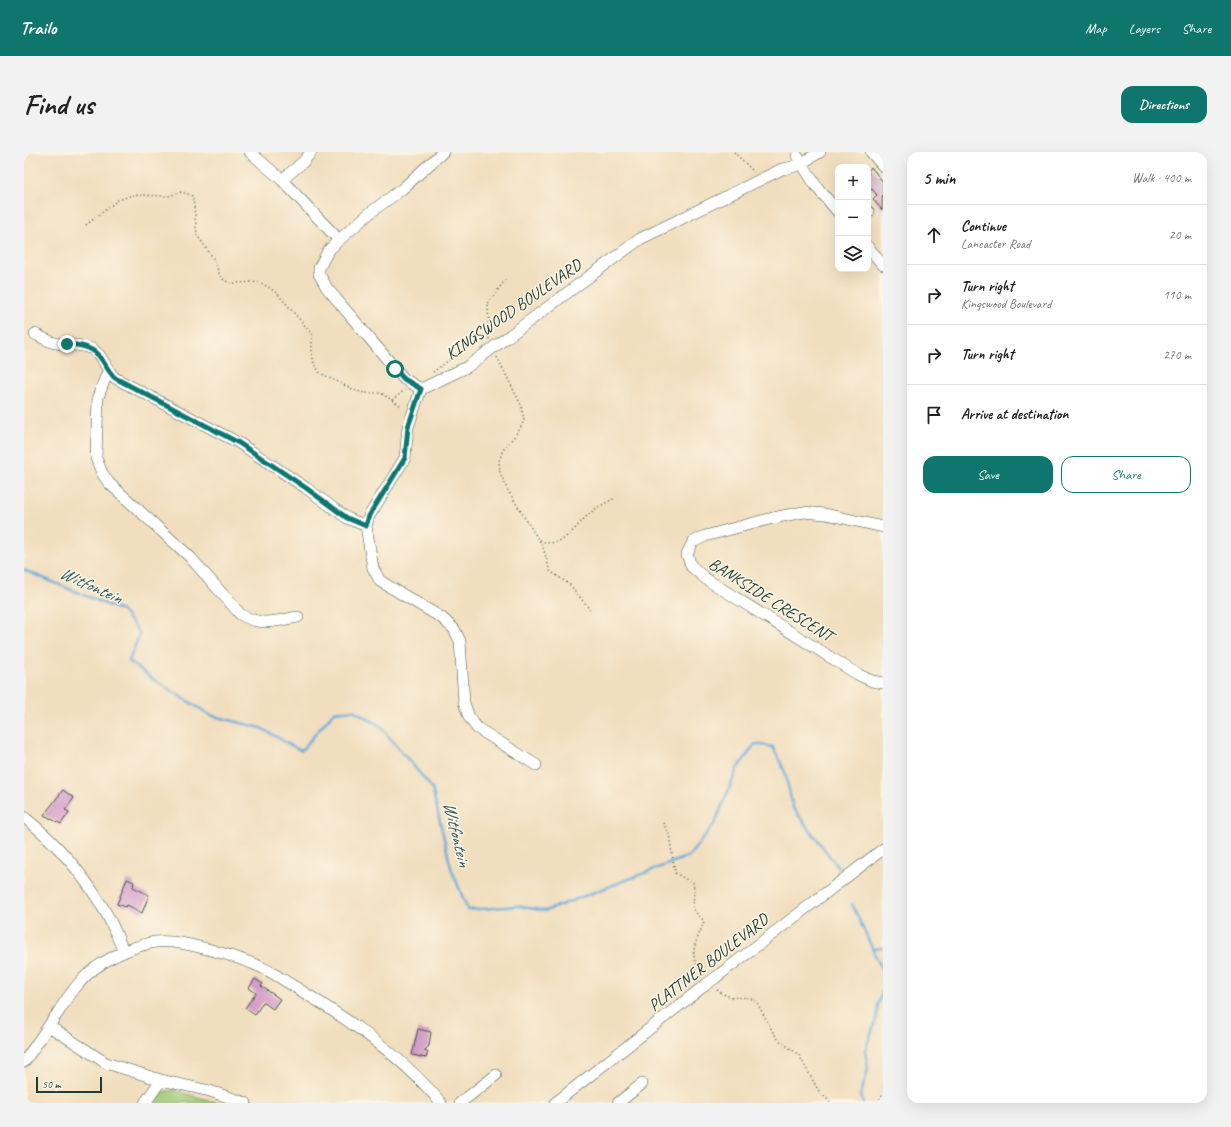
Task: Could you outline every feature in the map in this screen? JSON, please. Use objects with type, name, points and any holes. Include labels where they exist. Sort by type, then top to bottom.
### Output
[{"type":"street","points":[[250,152],[282,180],[339,240]]},
{"type":"street","points":[[282,180],[303,162],[311,152]]},
{"type":"street","points":[[443,152],[402,189],[371,212],[339,240],[322,259],[319,268],[322,281],[404,379],[417,387],[408,427],[405,458],[369,516],[366,526],[373,568],[380,581],[442,618],[454,629],[460,641],[464,703],[468,717],[477,728],[536,765]]},
{"type":"street","name":"KINGSWOOD BOULEVARD","points":[[417,387],[466,367],[640,239],[761,180],[782,168],[788,168],[801,157],[820,152]]},
{"type":"street","points":[[871,152],[883,166]]},
{"type":"street","points":[[801,157],[816,186],[835,208]]},
{"type":"street","points":[[871,251],[883,265]]},
{"type":"street","points":[[35,334],[55,343],[78,345],[92,349],[115,378],[239,443],[306,488],[347,518],[366,526]]},
{"type":"street","points":[[108,371],[98,397],[96,458],[109,484],[190,557],[240,614],[250,620],[261,623],[298,617]]},
{"type":"street","name":"BANKSIDE CRESCENT","points":[[883,527],[825,514],[803,512],[773,518],[705,536],[693,542],[687,554],[691,566],[706,579],[857,674],[872,681],[883,683]]},
{"type":"street","points":[[24,817],[39,829],[72,863],[94,893],[124,952]]},
{"type":"street","name":"PLATTNER BOULEVARD","points":[[555,1103],[708,981],[883,849]]},
{"type":"street","points":[[24,1062],[80,982],[88,974],[124,952],[155,942],[176,943],[213,951],[256,964],[331,1009],[408,1068],[441,1103]]},
{"type":"street","points":[[49,1026],[106,1063],[161,1080],[210,1091],[246,1103]]},
{"type":"street","points":[[460,1103],[496,1075]]},
{"type":"street","points":[[145,1103],[161,1080]]},
{"type":"street","points":[[618,1103],[642,1084]]},
{"type":"path","points":[[734,152],[761,180]]},
{"type":"path","points":[[86,225],[118,200],[133,195],[169,196],[181,192],[190,195],[193,198],[197,235],[213,258],[220,276],[225,281],[232,283],[259,282],[277,293],[312,334],[312,353],[314,364],[320,373],[356,391],[365,393],[381,393],[401,406]]},
{"type":"path","points":[[507,277],[488,304],[488,334],[524,414],[523,425],[503,450],[499,461],[500,473],[507,489],[544,547],[550,571],[574,588],[592,612]]},
{"type":"path","points":[[431,373],[480,337],[488,334]]},
{"type":"path","points":[[392,400],[417,387]]},
{"type":"path","points":[[539,539],[553,544],[560,542],[574,531],[589,514],[615,498]]},
{"type":"path","points":[[663,823],[670,834],[675,873],[690,880],[694,886],[692,909],[704,920],[693,952],[697,964],[708,981]]},
{"type":"path","points":[[716,989],[731,998],[752,999],[756,1001],[773,1032],[779,1040],[799,1055],[818,1090],[831,1103]]},
{"type":"path","points":[[878,1103],[883,1094]]},
{"type":"green space","points":[[172,1090],[219,1103],[155,1103],[161,1093]]},
{"type":"building","points":[[871,167],[883,182],[882,210],[873,199],[877,195],[872,189]]},
{"type":"building","points":[[63,790],[74,798],[65,810],[69,812],[61,824],[44,815]]},
{"type":"building","points":[[127,879],[134,882],[133,887],[149,895],[142,913],[127,905],[126,907],[117,904]]},
{"type":"building","points":[[255,979],[263,984],[261,986],[280,999],[273,1009],[263,1002],[255,1015],[245,1008],[256,993],[249,988]]},
{"type":"building","points":[[418,1029],[431,1032],[429,1046],[424,1051],[428,1052],[426,1058],[412,1055]]},
{"type":"waterway","name":"Witfontein","points":[[24,570],[122,611],[140,633],[129,661],[153,679],[210,715],[261,728],[301,751],[334,712],[353,710],[380,726],[432,788],[451,868],[468,910],[518,906],[545,911],[689,856],[715,823],[737,769],[755,744],[773,747],[785,772],[793,808],[838,867]]},
{"type":"waterway","name":"Witfontein","points":[[852,904],[883,972]]},
{"type":"waterway","points":[[872,949],[883,948]]},
{"type":"waterway","name":"Witfontein","points":[[863,1103],[861,1095],[868,1069],[865,1050],[877,1018],[878,1004],[883,990]]},
{"type":"route","points":[[67,344],[92,349],[115,378],[239,443],[306,488],[347,518],[366,526],[369,516],[405,458],[408,427],[421,389],[404,379],[395,369]]}]
